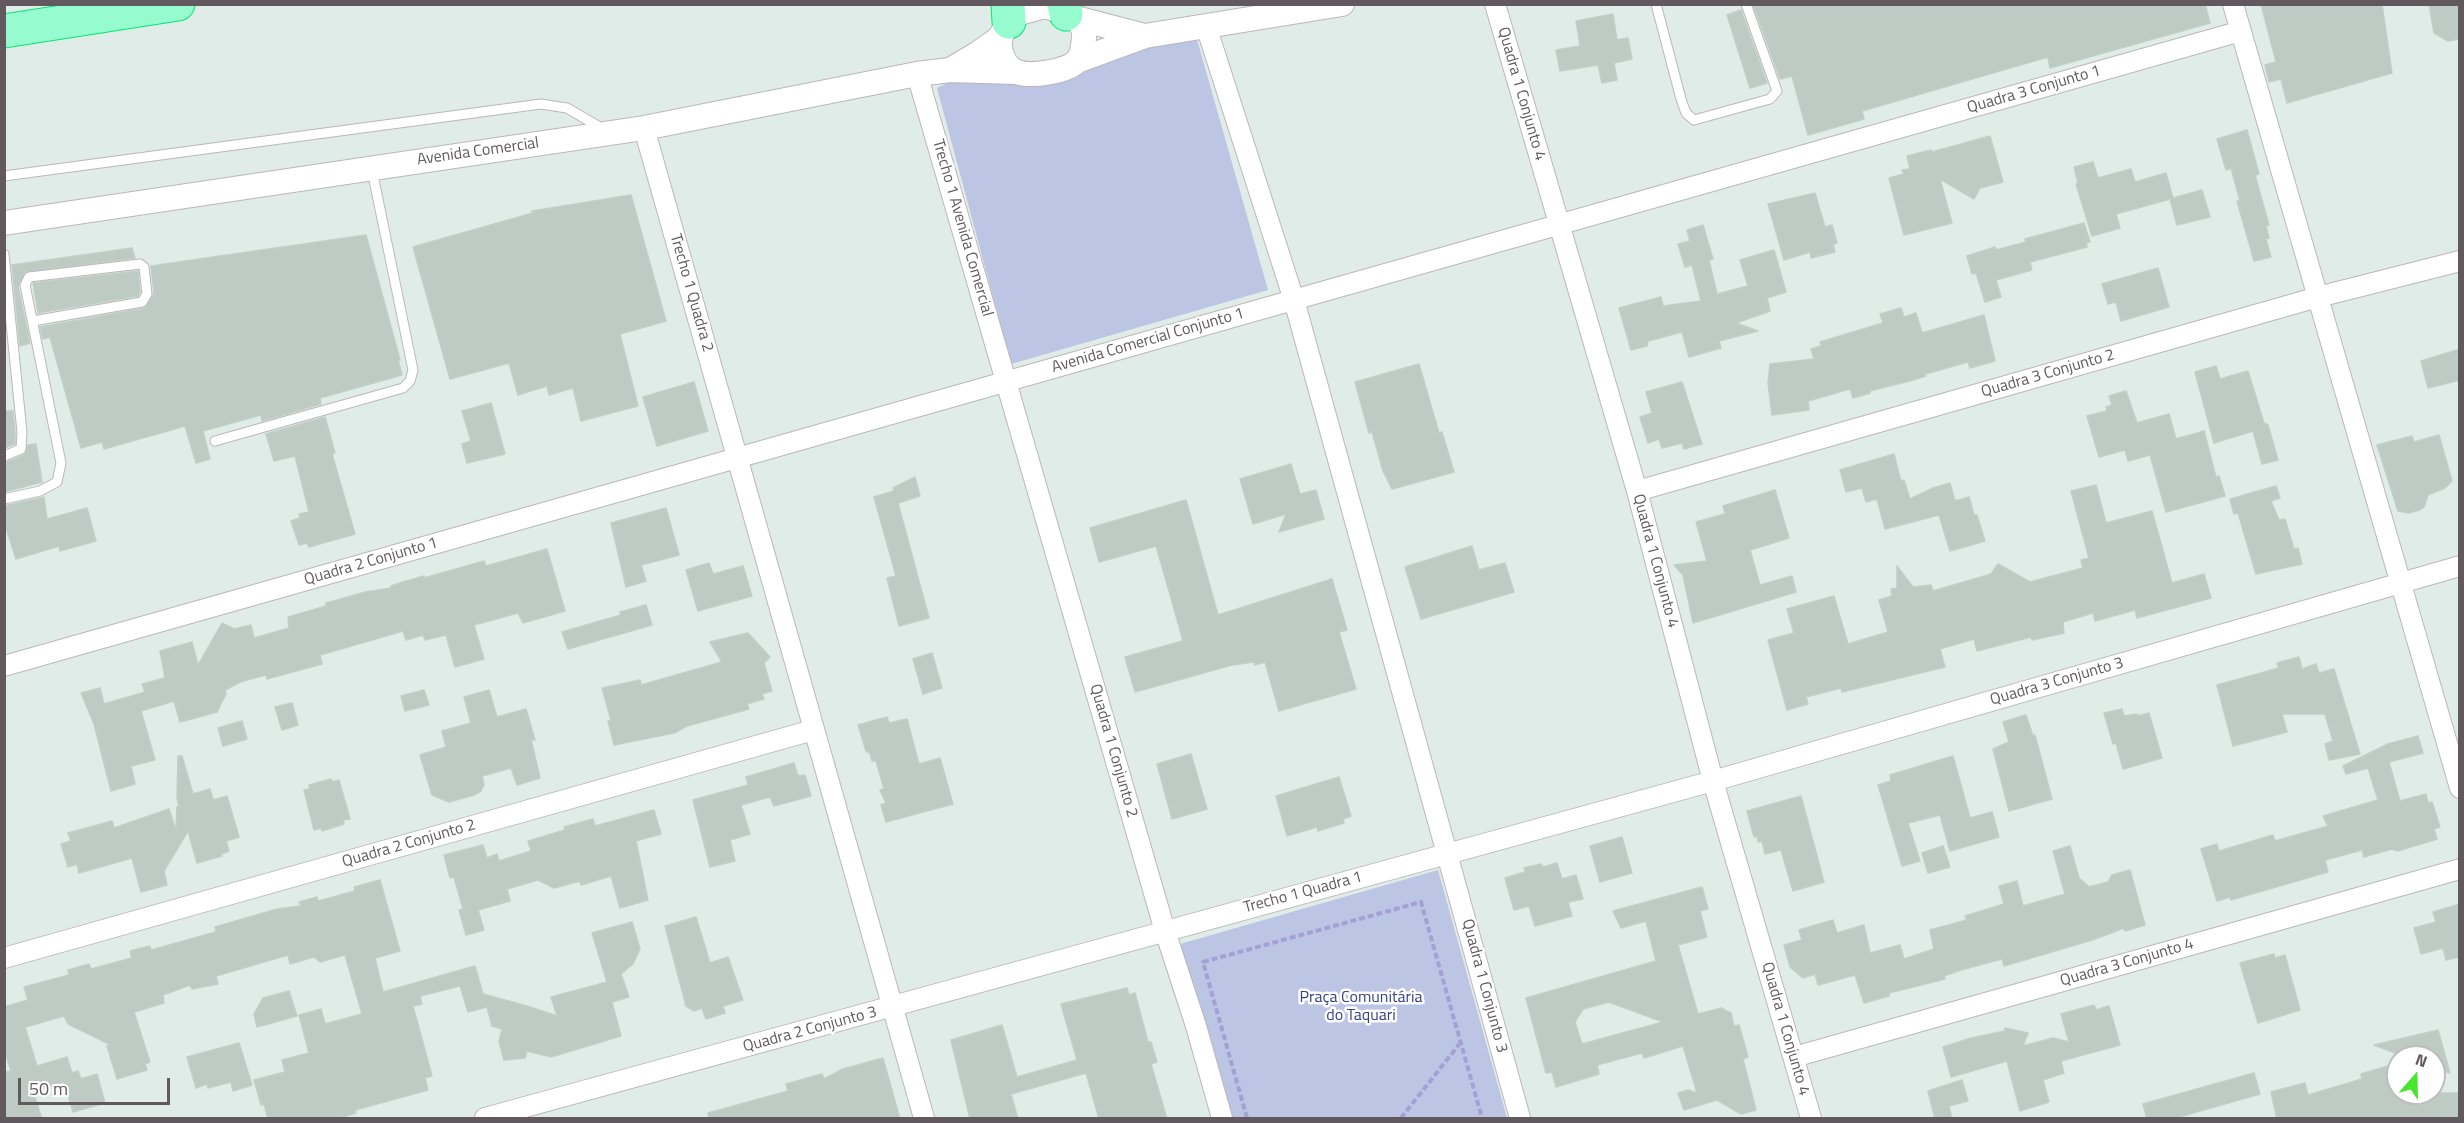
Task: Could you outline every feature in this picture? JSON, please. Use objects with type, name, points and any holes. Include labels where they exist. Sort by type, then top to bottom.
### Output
[{"type":"highway","points":[[4,31],[178,4]]},
{"type":"street","points":[[1145,36],[1045,6],[1016,14],[1006,21],[1000,49],[1006,65],[1017,72],[1048,73],[1068,67],[1077,60],[1145,36],[1342,4]]},
{"type":"street","name":"Quadra 1 Conjunto 4","points":[[1495,4],[1637,491],[1713,781],[1811,1119]]},
{"type":"street","points":[[2233,4],[2460,788]]},
{"type":"street","points":[[1069,12],[1085,32],[1083,50],[1077,60]]},
{"type":"street","name":"Avenida Comercial","points":[[950,70],[977,54],[1006,21]]},
{"type":"street","name":"Quadra 1 Conjunto 3","points":[[1206,26],[1294,300],[1520,1119]]},
{"type":"street","name":"Quadra 3 Conjunto 1","points":[[1560,224],[2241,31]]},
{"type":"street","name":"Avenida Comercial","points":[[4,223],[644,128],[917,74],[950,70],[1017,72]]},
{"type":"street","name":"Trecho 1 Avenida Comercial","points":[[917,74],[1007,381]]},
{"type":"street","name":"Trecho 1 Quadra 2","points":[[644,128],[813,730]]},
{"type":"street","name":"Avenida Comercial Conjunto 1","points":[[737,458],[1560,224]]},
{"type":"street","name":"Quadra 3 Conjunto 2","points":[[1637,491],[2318,297],[2460,261]]},
{"type":"street","name":"Quadra 1 Conjunto 2","points":[[1007,381],[1165,931],[1196,1026],[1222,1119]]},
{"type":"street","name":"Quadra 2 Conjunto 1","points":[[4,666],[737,458]]},
{"type":"street","name":"Quadra 3 Conjunto 3","points":[[1713,781],[2460,566]]},
{"type":"street","name":"Quadra 2 Conjunto 2","points":[[4,958],[813,730]]},
{"type":"street","name":"Quadra 2 Conjunto 3","points":[[485,1119],[892,1007],[813,730]]},
{"type":"street","name":"Trecho 1 Quadra 1","points":[[892,1007],[1713,781]]},
{"type":"street","name":"Quadra 3 Conjunto 4","points":[[1794,1057],[2460,869]]},
{"type":"street","points":[[892,1007],[924,1119]]},
{"type":"lane","points":[[1656,4],[1681,99],[1686,112],[1694,120],[1770,99],[1777,91],[1746,4]]},
{"type":"lane","points":[[4,176],[541,104],[567,108],[610,133]]},
{"type":"lane","points":[[215,441],[403,388],[410,381],[412,370],[372,168]]},
{"type":"lane","points":[[4,254],[22,432],[21,449],[4,456]]},
{"type":"lane","points":[[4,499],[40,491],[57,482],[61,463],[25,285],[29,277],[140,264],[144,267],[147,294],[142,302],[33,321]]},
{"type":"path","points":[[1246,1119],[1203,962],[1421,902],[1482,1119]]},
{"type":"path","points":[[1401,1119],[1461,1042]]},
{"type":"green space","points":[[1196,36],[1268,290],[1011,364],[937,88],[957,78]]},
{"type":"green space","name":"Praça Comunitária do Taquari","points":[[1438,870],[1507,1118],[1230,1118],[1180,944]]},
{"type":"building","points":[[1763,4],[2205,4],[2210,23],[2050,68],[2048,57],[1862,111],[1864,119],[1808,135],[1792,76],[1780,79],[1754,7]]},
{"type":"building","points":[[2261,4],[2382,4],[2392,73],[2287,103],[2281,79],[2269,82],[2265,65],[2276,62]]},
{"type":"building","points":[[2429,4],[2460,4],[2460,39],[2448,41],[2434,33]]},
{"type":"building","points":[[1741,10],[1767,83],[1750,88],[1727,15]]},
{"type":"building","points":[[1613,14],[1617,40],[1628,38],[1632,59],[1614,63],[1617,80],[1602,83],[1598,65],[1560,71],[1556,50],[1580,46],[1576,21]]},
{"type":"building","points":[[2247,130],[2259,174],[2255,175],[2269,225],[2266,226],[2269,238],[2266,239],[2271,257],[2254,261],[2237,201],[2240,201],[2231,168],[2226,170],[2217,139]]},
{"type":"building","points":[[1990,136],[2003,182],[1980,188],[1974,199],[1940,179],[1952,223],[1904,235],[1889,178],[1904,174],[1902,170],[1910,169],[1907,156],[1931,150],[1932,152]]},
{"type":"building","points":[[2093,162],[2098,178],[2131,169],[2135,182],[2166,173],[2173,198],[2202,190],[2210,217],[2177,225],[2170,199],[2116,214],[2120,228],[2092,236],[2076,184],[2078,183],[2074,167]]},
{"type":"building","points":[[1815,193],[1825,227],[1832,225],[1837,243],[1833,244],[1835,252],[1811,258],[1810,252],[1784,260],[1768,204]]},
{"type":"building","points":[[631,195],[666,321],[620,334],[638,406],[581,421],[573,388],[549,395],[547,386],[518,395],[509,363],[450,379],[413,247],[533,213],[532,211]]},
{"type":"building","points":[[2084,223],[2090,242],[2086,243],[2087,247],[2030,262],[2032,270],[1996,280],[2001,297],[1985,302],[1976,273],[1972,274],[1967,256],[1995,247],[1996,250],[2026,242],[2025,239]]},
{"type":"building","points":[[1703,225],[1713,259],[1709,260],[1717,294],[1748,286],[1740,260],[1774,250],[1786,292],[1767,298],[1770,311],[1736,323],[1758,331],[1719,341],[1721,348],[1689,357],[1682,332],[1648,341],[1647,346],[1631,350],[1619,308],[1661,297],[1663,306],[1701,301],[1692,265],[1685,267],[1678,244],[1690,241],[1687,230]]},
{"type":"building","points":[[366,235],[402,375],[320,398],[321,404],[262,421],[261,415],[203,431],[210,459],[196,463],[185,426],[104,449],[102,442],[81,448],[50,337],[43,339],[40,327],[145,308],[154,294],[151,266]]},
{"type":"building","points":[[132,248],[135,258],[25,272],[18,286],[30,343],[20,346],[12,265]]},
{"type":"building","points":[[2158,268],[2169,307],[2121,321],[2116,302],[2108,304],[2102,284]]},
{"type":"building","points":[[138,271],[140,292],[138,296],[38,313],[33,283]]},
{"type":"building","points":[[1901,308],[1904,317],[1916,313],[1922,333],[1984,315],[1995,361],[1970,368],[1968,362],[1853,398],[1850,389],[1808,401],[1809,410],[1772,415],[1768,383],[1770,364],[1814,359],[1811,349],[1821,346],[1820,342],[1883,323],[1880,314]]},
{"type":"building","points":[[2460,349],[2460,380],[2428,388],[2421,361]]},
{"type":"building","points":[[1419,364],[1439,433],[1442,432],[1454,472],[1392,489],[1383,471],[1372,432],[1369,433],[1355,382]]},
{"type":"building","points":[[2216,366],[2220,379],[2248,371],[2278,460],[2262,464],[2253,431],[2214,443],[2195,372]]},
{"type":"building","points":[[694,382],[708,431],[657,446],[643,397]]},
{"type":"building","points":[[1682,382],[1702,444],[1684,449],[1682,443],[1662,448],[1659,439],[1648,443],[1640,417],[1652,413],[1646,392]]},
{"type":"building","points":[[2126,391],[2137,423],[2169,414],[2176,439],[2204,431],[2216,477],[2219,476],[2225,496],[2166,512],[2150,455],[2128,461],[2125,450],[2099,457],[2087,416],[2107,411],[2106,407],[2112,405],[2109,396]]},
{"type":"building","points":[[491,403],[505,454],[467,463],[462,444],[471,441],[462,411]]},
{"type":"building","points":[[4,411],[13,411],[15,444],[4,448]]},
{"type":"building","points":[[325,417],[335,453],[332,454],[355,534],[309,547],[307,543],[299,545],[291,521],[300,518],[299,514],[309,512],[295,456],[274,461],[266,434]]},
{"type":"building","points":[[2439,435],[2452,481],[2445,488],[2428,495],[2424,507],[2419,510],[2409,513],[2398,511],[2377,445],[2412,436],[2414,442]]},
{"type":"building","points":[[36,444],[42,482],[4,492],[4,463],[24,455],[28,445]]},
{"type":"building","points":[[1894,454],[1901,481],[1904,480],[1910,499],[1950,483],[1955,501],[1969,497],[1985,541],[1950,551],[1939,515],[1885,529],[1877,499],[1866,502],[1862,488],[1846,492],[1840,470]]},
{"type":"building","points":[[1291,464],[1300,494],[1316,490],[1324,519],[1279,532],[1286,514],[1253,524],[1240,479]]},
{"type":"building","points":[[915,477],[920,496],[898,503],[929,618],[899,626],[887,578],[896,576],[874,497],[894,491],[893,488]]},
{"type":"building","points":[[2096,485],[2106,523],[2152,511],[2172,583],[2204,574],[2211,598],[2137,618],[2135,610],[2095,621],[2093,613],[2063,622],[2064,633],[2032,640],[2031,637],[1977,651],[1974,639],[1940,649],[1945,667],[1842,692],[1841,688],[1806,697],[1808,704],[1787,710],[1768,640],[1794,633],[1787,609],[1834,596],[1848,644],[1888,632],[1879,600],[1892,596],[1891,589],[1897,588],[1897,566],[1913,587],[1931,585],[1933,591],[1991,574],[1998,564],[2030,582],[2083,568],[2081,560],[2089,558],[2071,491]]},
{"type":"building","points":[[2276,486],[2280,498],[2271,501],[2279,520],[2285,519],[2294,549],[2298,548],[2302,564],[2256,574],[2238,513],[2234,514],[2230,499]]},
{"type":"building","points":[[1775,490],[1789,538],[1750,550],[1760,585],[1792,576],[1796,592],[1693,623],[1683,575],[1674,565],[1707,561],[1696,522],[1725,514],[1723,506]]},
{"type":"building","points":[[44,497],[47,519],[87,508],[96,541],[60,551],[59,546],[16,559],[4,522],[4,506]]},
{"type":"building","points":[[1186,500],[1218,615],[1332,579],[1347,630],[1339,632],[1356,689],[1279,711],[1265,662],[1255,665],[1254,662],[1232,665],[1135,692],[1125,657],[1183,641],[1156,546],[1099,562],[1090,528]]},
{"type":"building","points":[[666,508],[679,555],[641,565],[646,581],[626,587],[611,523]]},
{"type":"building","points":[[1472,546],[1479,570],[1505,563],[1514,592],[1421,619],[1405,567]]},
{"type":"building","points":[[547,549],[565,611],[523,623],[518,613],[474,625],[484,659],[455,667],[446,635],[425,640],[423,635],[406,640],[403,631],[320,655],[322,664],[267,679],[266,675],[240,682],[225,690],[226,694],[217,712],[180,722],[174,701],[141,711],[155,760],[131,766],[135,784],[111,791],[94,724],[81,693],[100,688],[104,704],[145,692],[142,684],[165,678],[160,651],[192,642],[198,665],[222,623],[234,629],[251,625],[254,638],[289,628],[288,617],[326,606],[326,603],[391,588],[403,582],[484,561],[486,566]]},
{"type":"building","points":[[709,563],[713,574],[743,566],[752,596],[698,611],[686,570]]},
{"type":"building","points":[[646,605],[652,625],[568,649],[562,632],[621,615],[620,612]]},
{"type":"building","points":[[748,633],[770,657],[764,663],[772,691],[762,694],[764,699],[747,704],[749,709],[687,726],[674,733],[614,745],[608,721],[611,720],[602,688],[640,680],[641,685],[722,662],[710,642]]},
{"type":"building","points":[[932,653],[942,688],[923,694],[913,659]]},
{"type":"building","points":[[2299,657],[2302,669],[2316,664],[2319,673],[2334,669],[2360,754],[2329,760],[2325,744],[2333,741],[2325,714],[2282,714],[2287,732],[2233,746],[2217,685],[2279,668],[2277,663]]},
{"type":"building","points":[[424,690],[429,705],[405,711],[401,696]]},
{"type":"building","points":[[489,690],[497,717],[526,709],[535,740],[531,739],[540,778],[517,785],[511,768],[482,776],[484,785],[481,791],[474,795],[449,802],[432,795],[420,755],[446,747],[442,731],[471,723],[464,697]]},
{"type":"building","points":[[292,703],[298,725],[282,730],[275,707]]},
{"type":"building","points":[[2122,709],[2124,716],[2149,713],[2162,758],[2123,769],[2104,713]]},
{"type":"building","points":[[2026,715],[2033,736],[2035,735],[2052,799],[2009,811],[1993,749],[2009,742],[2003,722]]},
{"type":"building","points":[[887,717],[889,723],[907,719],[919,764],[940,758],[953,804],[886,822],[881,805],[886,803],[880,790],[884,789],[876,761],[872,761],[870,753],[866,751],[858,725]]},
{"type":"building","points":[[242,721],[247,739],[223,746],[218,728]]},
{"type":"building","points":[[2418,736],[2423,753],[2389,762],[2400,801],[2426,794],[2428,803],[2432,802],[2440,827],[2434,829],[2437,839],[2398,851],[2392,849],[2364,857],[2362,850],[2325,860],[2328,872],[2231,900],[2230,897],[2217,901],[2201,849],[2217,844],[2219,851],[2273,835],[2275,841],[2328,826],[2323,816],[2378,800],[2368,768],[2346,774],[2343,766],[2388,744]]},
{"type":"building","points":[[1191,754],[1207,809],[1172,819],[1157,764]]},
{"type":"building","points":[[178,756],[182,756],[193,794],[210,789],[213,800],[227,796],[239,837],[226,841],[229,851],[221,854],[222,856],[197,863],[188,831],[164,871],[167,885],[141,892],[132,858],[79,873],[77,864],[68,867],[61,844],[71,841],[68,833],[112,821],[114,828],[169,809],[176,831],[177,807],[179,806],[177,798]]},
{"type":"building","points":[[1953,756],[1970,818],[1992,812],[1999,837],[1950,851],[1940,815],[1908,823],[1920,861],[1902,866],[1878,785],[1891,781],[1890,775]]},
{"type":"building","points":[[794,763],[798,776],[805,775],[811,796],[774,806],[770,797],[741,805],[750,834],[730,840],[735,861],[710,867],[693,800],[748,785],[746,777]]},
{"type":"building","points":[[1339,777],[1351,816],[1343,819],[1344,823],[1318,831],[1317,827],[1287,836],[1276,796]]},
{"type":"building","points":[[331,779],[332,782],[339,780],[350,819],[343,820],[344,824],[322,831],[321,828],[314,830],[304,790],[310,789],[309,785]]},
{"type":"building","points":[[1801,796],[1824,882],[1793,891],[1781,850],[1765,854],[1762,841],[1758,842],[1757,836],[1754,837],[1747,811]]},
{"type":"building","points":[[654,810],[661,834],[636,841],[648,900],[620,908],[611,876],[581,885],[580,881],[554,888],[538,880],[507,889],[510,901],[478,910],[484,930],[466,935],[459,910],[463,909],[454,877],[450,878],[444,855],[483,845],[487,858],[497,854],[499,861],[531,851],[528,841],[565,830],[564,827],[593,819],[595,826]]},
{"type":"building","points":[[1622,837],[1632,873],[1600,882],[1590,846]]},
{"type":"building","points":[[1943,846],[1950,867],[1928,873],[1922,853]]},
{"type":"building","points":[[2070,846],[2079,878],[2089,887],[2108,882],[2112,875],[2130,870],[2145,925],[2125,931],[2124,928],[2004,966],[2002,959],[1961,970],[1944,976],[1945,979],[1889,993],[1889,996],[1864,1003],[1855,975],[1818,985],[1815,974],[1803,978],[1790,967],[1784,945],[1802,940],[1799,930],[1833,920],[1837,933],[1864,925],[1870,953],[1900,945],[1904,959],[1934,949],[1930,930],[1967,920],[1965,916],[2004,904],[1999,886],[2017,881],[2023,906],[2065,894],[2053,851]]},
{"type":"building","points":[[1557,863],[1562,879],[1576,875],[1583,899],[1568,902],[1572,916],[1535,926],[1529,906],[1514,910],[1505,878],[1525,872],[1524,868],[1541,864],[1543,867]]},
{"type":"building","points":[[380,880],[400,951],[375,958],[383,992],[475,966],[483,994],[557,1016],[551,997],[607,982],[592,933],[632,922],[640,949],[633,964],[621,974],[629,997],[612,1002],[621,1036],[551,1057],[527,1051],[525,1058],[504,1060],[499,1042],[502,1029],[492,1026],[487,1007],[468,1012],[460,986],[420,996],[422,1004],[413,1006],[432,1076],[425,1078],[428,1090],[355,1110],[356,1113],[336,1119],[268,1119],[264,1104],[261,1105],[254,1080],[285,1072],[282,1060],[309,1053],[299,1015],[321,1009],[325,1024],[362,1014],[345,955],[320,962],[314,957],[290,964],[288,955],[216,976],[218,984],[192,989],[190,985],[163,995],[164,1003],[134,1012],[150,1062],[145,1064],[147,1070],[117,1079],[107,1046],[111,1045],[68,1024],[64,1016],[25,1027],[37,1066],[67,1057],[72,1073],[78,1071],[81,1079],[97,1074],[105,1103],[73,1112],[64,1082],[33,1091],[42,1119],[4,1119],[4,1072],[11,1071],[4,1049],[4,1007],[28,1000],[24,987],[69,975],[68,970],[89,964],[91,969],[132,958],[130,951],[150,946],[151,950],[216,932],[215,927],[277,909],[301,906],[299,902],[317,897],[318,901],[355,891],[354,887]]},
{"type":"building","points":[[1702,887],[1708,909],[1700,911],[1707,937],[1678,945],[1698,1014],[1721,1008],[1731,1013],[1734,1026],[1739,1025],[1748,1057],[1743,1059],[1756,1110],[1741,1114],[1717,1100],[1684,1110],[1678,1093],[1688,1090],[1697,1093],[1683,1046],[1644,1058],[1642,1053],[1597,1065],[1599,1074],[1556,1087],[1552,1072],[1546,1073],[1526,998],[1656,961],[1646,921],[1621,928],[1613,911]],"holes":[[[1609,1002],[1663,1022],[1582,1044],[1575,1022],[1583,1009]]]},
{"type":"building","points":[[2460,904],[2460,957],[2446,960],[2443,948],[2421,954],[2414,928],[2436,922],[2433,912]]},
{"type":"building","points":[[696,917],[710,963],[728,957],[743,1000],[723,1006],[725,1013],[706,1019],[702,1008],[694,1011],[686,1006],[665,926]]},
{"type":"building","points":[[2274,954],[2275,958],[2285,955],[2300,1010],[2258,1023],[2240,963]]},
{"type":"building","points":[[1127,988],[1129,995],[1135,993],[1148,1042],[1151,1042],[1157,1062],[1151,1064],[1167,1119],[1099,1119],[1086,1073],[1011,1094],[1018,1119],[970,1119],[951,1040],[1002,1025],[1017,1077],[1077,1060],[1061,1004]]},
{"type":"building","points":[[289,991],[297,1016],[257,1027],[254,1014],[263,998]]},
{"type":"building","points":[[2094,1005],[2096,1010],[2109,1006],[2120,1045],[2061,1061],[2064,1073],[2043,1080],[2049,1102],[2020,1111],[2007,1061],[1951,1077],[1943,1047],[2005,1031],[2005,1028],[2028,1033],[2023,1046],[2053,1038],[2069,1042],[2061,1014]]},
{"type":"building","points":[[2438,1030],[2442,1045],[2386,1045],[2386,1050],[2374,1045]]},
{"type":"building","points":[[239,1043],[252,1085],[233,1091],[231,1082],[208,1088],[207,1084],[196,1088],[187,1057]]},
{"type":"building","points":[[883,1058],[900,1119],[709,1119],[708,1113],[788,1091],[786,1084],[822,1074],[824,1079],[843,1069]]},
{"type":"building","points":[[2446,1059],[2450,1073],[2446,1072]]},
{"type":"building","points":[[2386,1067],[2386,1105],[2446,1105],[2446,1093],[2460,1093],[2460,1119],[2277,1119],[2271,1092],[2305,1083],[2308,1095],[2362,1079],[2361,1074]]},
{"type":"building","points":[[2254,1073],[2260,1094],[2172,1119],[2147,1119],[2143,1104]]},
{"type":"building","points":[[1962,1080],[1968,1101],[1949,1106],[1952,1119],[1935,1119],[1928,1091]]}]
